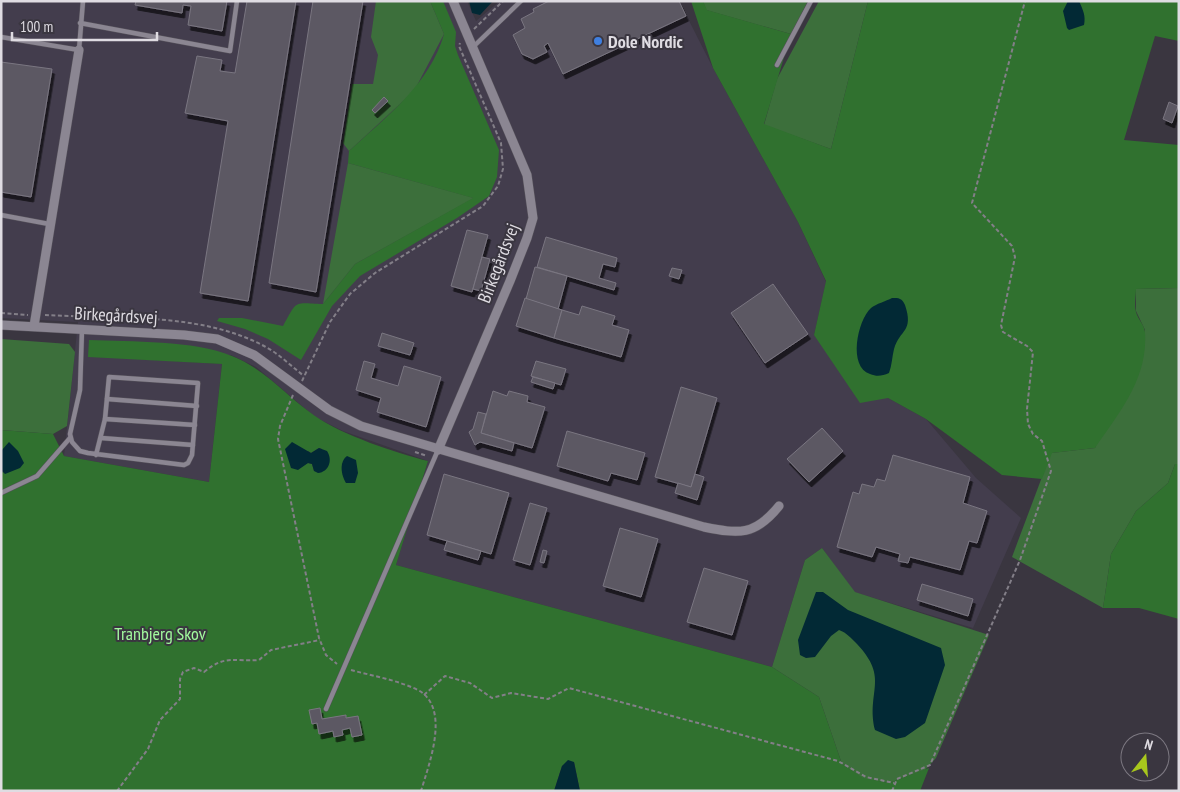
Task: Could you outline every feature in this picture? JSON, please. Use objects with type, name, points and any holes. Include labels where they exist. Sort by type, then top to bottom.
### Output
[{"type":"street","name":"Birkegårdsvej","points":[[436,454],[510,281],[533,218],[527,175],[452,1]]},
{"type":"street","points":[[34,326],[49,224],[79,50]]},
{"type":"street","name":"Birkegårdsvej","points":[[1,325],[184,334],[217,339],[254,355],[296,391],[344,420],[436,454],[721,531],[738,532],[754,529],[767,521],[779,506]]},
{"type":"lane","points":[[1,37],[79,50],[83,1]]},
{"type":"lane","points":[[80,23],[230,50],[237,1]]},
{"type":"lane","points":[[473,47],[521,1]]},
{"type":"lane","points":[[777,65],[811,1]]},
{"type":"lane","points":[[1,216],[49,224]]},
{"type":"lane","points":[[1,493],[37,476],[70,438],[80,390],[82,330]]},
{"type":"lane","points":[[70,438],[80,451],[96,455],[180,466],[188,463],[196,424],[198,383],[109,377],[101,438],[96,455]]},
{"type":"lane","points":[[107,399],[196,406]]},
{"type":"lane","points":[[104,419],[196,424]]},
{"type":"lane","points":[[101,438],[193,445]]},
{"type":"lane","points":[[326,709],[436,454]]},
{"type":"path","points":[[421,791],[433,750],[436,724],[434,709],[424,695],[393,681],[345,668],[326,655],[320,640],[278,439],[280,426],[330,322],[350,294],[375,273],[483,206],[498,186],[503,169],[502,149],[459,46],[503,1]]},
{"type":"path","points":[[892,791],[897,779],[930,765],[1020,560],[1051,471],[1042,441],[1033,434],[1028,424],[1027,408],[1032,352],[1027,346],[1003,332],[1001,325],[1014,256],[1012,246],[972,203],[1025,1]]},
{"type":"path","points":[[286,389],[296,391]]},
{"type":"path","points":[[296,391],[300,400]]},
{"type":"path","points":[[406,450],[436,454]]},
{"type":"path","points":[[117,791],[148,749],[160,720],[180,699],[180,679],[183,672],[194,668],[204,672],[216,662],[226,659],[258,660],[271,650],[320,640]]},
{"type":"path","points":[[424,695],[445,676],[470,683],[492,698],[511,693],[548,698],[569,688],[838,761],[866,777],[894,783]]},
{"type":"shaded area","points":[[1,1],[467,1],[476,21],[500,1],[679,1],[713,68],[798,222],[826,282],[814,335],[888,398],[926,419],[976,478],[1021,518],[973,628],[854,592],[822,548],[805,560],[772,667],[396,565],[428,461],[343,431],[315,417],[256,367],[231,355],[88,356],[222,364],[209,482],[64,456],[78,322],[1,318]]},
{"type":"green space","points":[[376,1],[430,1],[444,34],[414,91],[349,151],[343,143],[352,84],[373,84],[378,55],[371,37]]},
{"type":"green space","points":[[430,1],[443,1],[456,32],[455,46],[458,55],[499,150],[497,177],[489,196],[457,218],[360,276],[332,306],[301,360],[268,339],[245,329],[217,321],[219,318],[242,318],[283,326],[297,304],[323,304],[355,264],[473,198],[348,163],[349,151],[405,99],[418,84],[437,52],[444,34]]},
{"type":"green space","points":[[691,1],[703,1],[707,10],[791,34],[764,124],[831,149],[868,1],[1179,1],[1179,41],[1155,36],[1124,140],[1179,145],[1179,288],[1136,289],[1135,309],[1145,333],[1145,350],[1142,365],[1130,395],[1095,448],[1052,453],[1042,479],[1002,475],[926,419],[888,398],[860,403],[814,335],[826,281],[798,222],[713,68]]},
{"type":"green space","points":[[703,1],[808,1],[791,34],[706,10]]},
{"type":"green space","points":[[819,1],[868,1],[831,149],[764,125],[777,79]]},
{"type":"green space","points":[[348,163],[474,198],[355,264],[323,304]]},
{"type":"green space","points":[[1179,288],[1179,464],[1175,464],[1168,483],[1136,511],[1111,554],[1103,608],[1012,557],[1051,453],[1095,448],[1145,330],[1136,311],[1136,289]]},
{"type":"green space","points":[[1,339],[69,344],[75,352],[67,426],[53,434],[1,430]]},
{"type":"green space","name":"Tranbjerg Skov","points":[[89,340],[181,344],[217,351],[244,361],[326,423],[370,443],[428,461],[396,565],[772,667],[819,697],[842,764],[863,778],[889,783],[929,768],[920,791],[580,791],[574,762],[562,766],[554,791],[1,791],[1,470],[3,473],[1,430],[53,434],[64,456],[209,482],[222,364],[88,357]],"holes":[[[319,448],[322,449],[314,471],[312,464],[304,465],[308,451],[311,453]]]},
{"type":"green space","points":[[1175,464],[1179,464],[1179,619],[1139,608],[1103,608],[1111,554],[1136,511],[1168,483]]},
{"type":"green space","points":[[822,548],[855,592],[989,635],[936,758],[925,770],[889,783],[863,779],[842,764],[819,697],[772,667],[805,560]]},
{"type":"water","points":[[469,1],[493,1],[480,15],[472,13]]},
{"type":"water","points":[[1068,1],[1079,1],[1085,19],[1084,25],[1069,30],[1063,11]]},
{"type":"water","points":[[892,298],[903,301],[908,320],[907,326],[894,349],[889,373],[875,376],[863,370],[859,363],[857,343],[859,333],[866,314],[871,308]]},
{"type":"water","points":[[9,442],[18,451],[24,463],[20,468],[5,474],[1,470],[1,451]]},
{"type":"water","points":[[292,442],[311,453],[319,448],[327,451],[330,462],[327,468],[318,473],[314,471],[312,464],[308,463],[298,470],[291,468],[285,449]]},
{"type":"water","points":[[347,456],[356,460],[358,473],[355,483],[346,483],[343,476],[342,465]]},
{"type":"water","points":[[816,592],[823,592],[848,610],[941,648],[945,665],[925,723],[905,737],[896,739],[875,730],[873,705],[875,676],[872,667],[867,656],[857,644],[842,631],[839,630],[831,636],[815,657],[806,658],[800,655],[798,640]]},
{"type":"water","points":[[568,760],[574,762],[580,791],[554,791],[562,766]]},
{"type":"building","points":[[136,1],[227,1],[222,31],[188,25],[191,6],[183,5],[182,13],[135,5]]},
{"type":"building","points":[[247,1],[296,1],[248,301],[200,293],[228,121],[185,113],[197,56],[222,60],[220,71],[235,73]]},
{"type":"building","points":[[313,1],[363,1],[316,292],[269,283]]},
{"type":"building","points":[[549,1],[679,1],[686,16],[563,74],[548,43],[544,46],[547,52],[533,59],[522,54],[513,35],[525,28],[521,19],[534,12],[533,9]]},
{"type":"building","points":[[1,62],[52,69],[31,197],[1,192]]},
{"type":"building","points":[[384,97],[388,101],[375,113],[372,110]]},
{"type":"building","points":[[1169,102],[1178,106],[1172,123],[1163,119]]},
{"type":"building","points":[[467,230],[488,235],[472,292],[451,286]]},
{"type":"building","points":[[546,237],[617,258],[615,267],[603,264],[599,278],[616,283],[614,290],[537,267]]},
{"type":"building","points":[[482,257],[490,259],[481,291],[473,289]]},
{"type":"building","points":[[535,267],[567,276],[558,309],[526,299]]},
{"type":"building","points":[[672,268],[682,270],[679,279],[669,276]]},
{"type":"building","points":[[773,284],[808,334],[765,363],[731,313]]},
{"type":"building","points":[[525,298],[562,310],[554,338],[516,326]]},
{"type":"building","points":[[582,306],[615,316],[612,325],[629,330],[621,357],[554,338],[562,310],[579,315]]},
{"type":"building","points":[[382,333],[414,343],[410,355],[378,346]]},
{"type":"building","points":[[364,361],[375,364],[371,378],[398,386],[404,366],[441,377],[426,427],[377,412],[381,398],[356,390]]},
{"type":"building","points":[[536,361],[566,369],[561,385],[531,376]]},
{"type":"building","points":[[533,377],[555,383],[553,389],[531,382]]},
{"type":"building","points":[[681,387],[717,398],[691,487],[655,477]]},
{"type":"building","points":[[493,391],[507,396],[509,391],[528,396],[527,402],[545,407],[532,448],[481,433]]},
{"type":"building","points":[[478,412],[486,414],[481,433],[514,443],[512,451],[480,442],[475,445],[469,432],[473,429]]},
{"type":"building","points":[[822,428],[843,451],[809,482],[787,459]]},
{"type":"building","points":[[567,431],[645,453],[637,480],[611,473],[608,481],[557,466]]},
{"type":"building","points":[[893,455],[970,477],[963,503],[987,511],[977,543],[969,541],[960,570],[910,557],[908,563],[898,561],[900,554],[876,547],[872,557],[837,547],[853,492],[859,494],[862,484],[874,487],[877,479],[885,481]]},
{"type":"building","points":[[444,474],[509,493],[491,554],[427,535]]},
{"type":"building","points":[[695,474],[704,477],[697,500],[675,493],[678,483],[691,487]]},
{"type":"building","points":[[530,503],[547,508],[530,565],[513,560]]},
{"type":"building","points":[[620,528],[658,539],[641,597],[603,586]]},
{"type":"building","points":[[447,541],[481,551],[478,560],[444,550]]},
{"type":"building","points":[[543,550],[547,551],[544,563],[540,562]]},
{"type":"building","points":[[704,568],[748,581],[732,635],[687,622]]},
{"type":"building","points":[[922,584],[973,599],[968,616],[917,600]]},
{"type":"building","points":[[320,708],[322,719],[346,715],[346,718],[358,716],[362,735],[352,737],[350,728],[342,730],[343,735],[334,737],[333,731],[319,734],[317,723],[312,724],[309,710]]},
{"type":"place","name":"Dole Nordic","points":[[598,41]]}]
